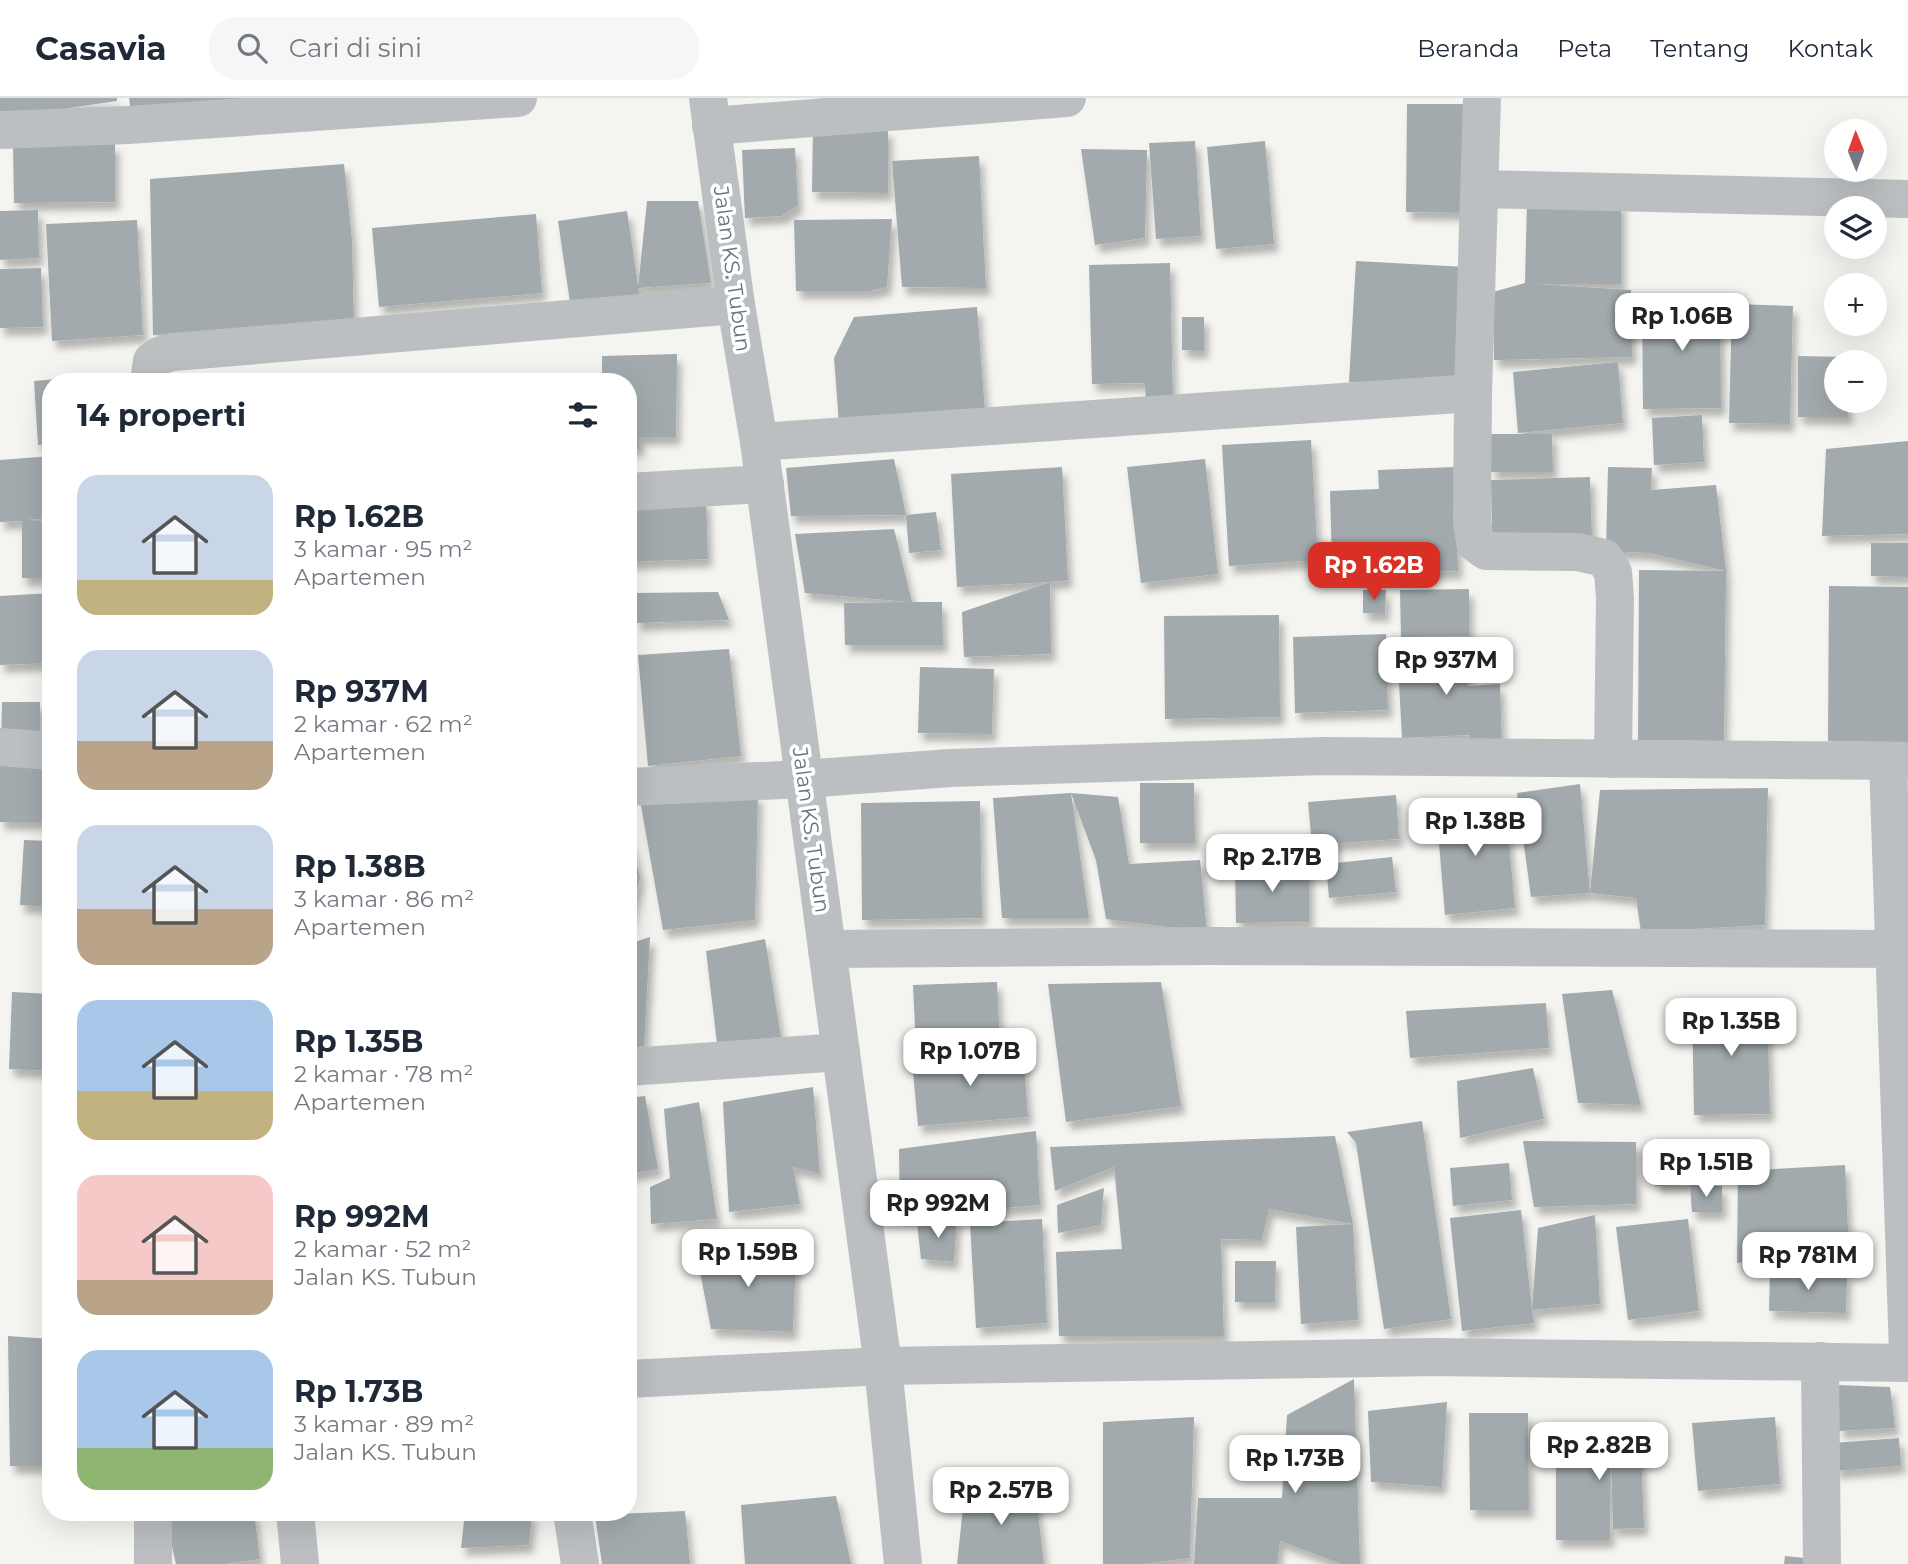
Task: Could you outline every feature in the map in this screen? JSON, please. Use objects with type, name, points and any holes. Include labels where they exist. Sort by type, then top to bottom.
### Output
[{"type":"street","points":[[0,130],[155,123],[518,98]]},
{"type":"street","points":[[710,112],[1067,98]]},
{"type":"street","points":[[1482,98],[1473,393],[1472,521],[1475,543],[1486,551],[1578,552],[1605,558],[1613,572],[1615,598],[1613,759]]},
{"type":"street","name":"Jalan KS. Tubun","points":[[710,112],[736,305],[765,484],[883,1366],[903,1564]]},
{"type":"street","points":[[1480,189],[1908,199]]},
{"type":"street","points":[[150,373],[152,361],[173,352],[736,305]]},
{"type":"street","points":[[759,442],[1056,419],[1473,393]]},
{"type":"street","points":[[637,491],[765,484]]},
{"type":"street","points":[[0,747],[42,750]]},
{"type":"street","points":[[637,787],[804,779],[950,768],[1324,756],[1898,761],[1908,1352]]},
{"type":"street","points":[[827,948],[1237,946],[1901,949]]},
{"type":"street","points":[[637,1066],[841,1052]]},
{"type":"street","points":[[637,1379],[883,1366],[1435,1357],[1908,1363]]},
{"type":"street","points":[[1820,1362],[1822,1564]]},
{"type":"street","points":[[153,1521],[153,1564]]},
{"type":"street","points":[[296,1521],[300,1564]]},
{"type":"street","points":[[573,1521],[580,1564]]},
{"type":"building","points":[[0,98],[117,98],[117,101],[0,118]]},
{"type":"building","points":[[129,98],[248,98],[131,114]]},
{"type":"building","points":[[1407,104],[1473,104],[1472,213],[1406,212]]},
{"type":"building","points":[[813,127],[888,129],[888,193],[812,192]]},
{"type":"building","points":[[1195,141],[1201,236],[1156,239],[1149,143]]},
{"type":"building","points":[[1265,141],[1274,244],[1216,249],[1207,147]]},
{"type":"building","points":[[115,144],[115,202],[14,203],[13,145]]},
{"type":"building","points":[[795,148],[798,205],[782,216],[745,218],[742,150]]},
{"type":"building","points":[[1081,149],[1147,150],[1145,238],[1095,245]]},
{"type":"building","points":[[979,156],[986,288],[902,287],[892,161]]},
{"type":"building","points":[[344,164],[352,240],[354,328],[153,335],[150,179]]},
{"type":"building","points":[[647,201],[698,201],[711,283],[638,288]]},
{"type":"building","points":[[1527,201],[1621,202],[1621,284],[1537,284],[1631,290],[1632,357],[1494,360],[1493,292],[1525,283]]},
{"type":"building","points":[[38,210],[39,258],[0,260],[0,211]]},
{"type":"building","points":[[627,211],[640,298],[571,309],[558,221]]},
{"type":"building","points":[[536,214],[542,293],[379,307],[372,228]]},
{"type":"building","points":[[892,219],[887,287],[870,291],[796,291],[794,220]]},
{"type":"building","points":[[137,220],[143,335],[52,341],[46,224]]},
{"type":"building","points":[[1356,261],[1466,267],[1458,389],[1349,382]]},
{"type":"building","points":[[1170,263],[1173,404],[1146,405],[1145,383],[1092,384],[1089,265]]},
{"type":"building","points":[[41,268],[43,327],[0,328],[0,269]]},
{"type":"building","points":[[1720,297],[1721,408],[1643,409],[1642,299]]},
{"type":"building","points":[[1732,304],[1793,306],[1790,424],[1729,423]]},
{"type":"building","points":[[977,307],[985,411],[839,423],[834,358],[854,317]]},
{"type":"building","points":[[1182,317],[1204,317],[1204,351],[1182,350]]},
{"type":"building","points":[[677,354],[676,437],[639,437],[637,449],[637,373],[602,373],[602,356]]},
{"type":"building","points":[[1798,356],[1824,357],[1824,413],[1848,413],[1848,417],[1798,417]]},
{"type":"building","points":[[1618,362],[1623,423],[1518,433],[1513,372]]},
{"type":"building","points":[[42,380],[42,445],[38,445],[34,381]]},
{"type":"building","points":[[1702,415],[1704,462],[1654,465],[1652,418]]},
{"type":"building","points":[[1491,434],[1552,434],[1553,472],[1491,472]]},
{"type":"building","points":[[1311,440],[1318,560],[1229,566],[1222,445]]},
{"type":"building","points":[[1908,441],[1908,534],[1822,536],[1826,449]]},
{"type":"building","points":[[42,457],[42,519],[26,520],[42,521],[42,578],[22,578],[22,521],[0,522],[0,460]]},
{"type":"building","points":[[894,459],[906,515],[791,516],[786,468]]},
{"type":"building","points":[[1205,459],[1218,574],[1141,583],[1127,467]]},
{"type":"building","points":[[1062,467],[1068,580],[957,587],[951,474]]},
{"type":"building","points":[[1455,467],[1458,571],[1380,573],[1381,561],[1332,563],[1330,491],[1379,489],[1378,470]]},
{"type":"building","points":[[1608,467],[1652,468],[1651,490],[1716,485],[1726,571],[1649,553],[1606,551]]},
{"type":"building","points":[[1590,477],[1592,538],[1492,540],[1491,480]]},
{"type":"building","points":[[706,499],[708,559],[637,562],[637,501]]},
{"type":"building","points":[[936,512],[941,550],[909,553],[906,515]]},
{"type":"building","points":[[894,529],[912,602],[942,602],[943,645],[845,645],[844,603],[909,602],[805,593],[795,534]]},
{"type":"building","points":[[1871,543],[1908,543],[1908,577],[1871,576]]},
{"type":"building","points":[[1639,570],[1726,571],[1724,744],[1638,744]]},
{"type":"building","points":[[1050,582],[1051,654],[964,657],[962,612]]},
{"type":"building","points":[[1829,586],[1908,587],[1908,742],[1828,741]]},
{"type":"building","points":[[1469,589],[1469,636],[1401,637],[1400,590]]},
{"type":"building","points":[[1363,590],[1386,590],[1385,614],[1363,613]]},
{"type":"building","points":[[718,592],[729,620],[637,623],[637,593]]},
{"type":"building","points":[[42,594],[42,663],[0,665],[0,596]]},
{"type":"building","points":[[1279,615],[1280,717],[1165,719],[1164,616]]},
{"type":"building","points":[[1386,634],[1388,710],[1295,713],[1293,637]]},
{"type":"building","points":[[1465,644],[1468,686],[1500,684],[1502,746],[1470,747],[1470,735],[1402,738],[1397,647]]},
{"type":"building","points":[[729,649],[741,756],[648,766],[638,655]]},
{"type":"building","points":[[920,667],[994,669],[992,734],[918,733]]},
{"type":"building","points":[[2,702],[40,702],[40,745],[1,744]]},
{"type":"building","points":[[0,763],[42,763],[42,822],[0,822]]},
{"type":"building","points":[[1140,783],[1194,783],[1195,843],[1140,843]]},
{"type":"building","points":[[1580,784],[1590,893],[1531,897],[1517,793]]},
{"type":"building","points":[[1768,788],[1765,925],[1641,932],[1636,898],[1590,893],[1600,790]]},
{"type":"building","points":[[1071,793],[1118,797],[1129,864],[1200,860],[1207,932],[1106,919],[1096,860]]},
{"type":"building","points":[[1071,793],[1089,918],[1002,918],[993,798]]},
{"type":"building","points":[[758,794],[755,920],[663,930],[640,800]]},
{"type":"building","points":[[1396,795],[1399,839],[1312,845],[1308,802]]},
{"type":"building","points":[[1505,800],[1515,908],[1445,915],[1436,807]]},
{"type":"building","points":[[980,801],[982,918],[862,920],[861,803]]},
{"type":"building","points":[[24,840],[42,841],[42,906],[20,905]]},
{"type":"building","points":[[1392,857],[1396,892],[1329,898],[1326,864]]},
{"type":"building","points":[[1309,866],[1309,922],[1236,923],[1235,867]]},
{"type":"building","points":[[650,937],[644,1046],[637,1047],[637,941]]},
{"type":"building","points":[[765,939],[781,1037],[717,1043],[706,951]]},
{"type":"building","points":[[997,982],[1000,1045],[916,1048],[913,985]]},
{"type":"building","points":[[1161,982],[1181,1106],[1066,1122],[1048,984]]},
{"type":"building","points":[[1612,990],[1641,1105],[1578,1103],[1562,994]]},
{"type":"building","points":[[12,992],[42,994],[42,1071],[9,1069]]},
{"type":"building","points":[[1767,1001],[1770,1114],[1694,1115],[1692,1003]]},
{"type":"building","points":[[1546,1003],[1549,1048],[1410,1058],[1406,1011]]},
{"type":"building","points":[[1023,1051],[1028,1117],[918,1126],[912,1060]]},
{"type":"building","points":[[1533,1068],[1544,1119],[1460,1138],[1457,1081]]},
{"type":"building","points":[[813,1087],[820,1174],[793,1167],[800,1204],[729,1212],[723,1102]]},
{"type":"building","points":[[645,1096],[658,1169],[637,1172],[637,1097]]},
{"type":"building","points":[[699,1102],[717,1219],[651,1224],[650,1187],[670,1178],[664,1109]]},
{"type":"building","points":[[1422,1121],[1451,1319],[1384,1329],[1356,1143],[1347,1132]]},
{"type":"building","points":[[1036,1131],[1040,1205],[900,1217],[899,1149]]},
{"type":"building","points":[[1335,1136],[1353,1224],[1269,1209],[1262,1240],[1221,1239],[1224,1336],[1059,1336],[1056,1252],[1122,1249],[1114,1167],[1055,1191],[1050,1147]]},
{"type":"building","points":[[1523,1141],[1636,1142],[1636,1204],[1534,1207]]},
{"type":"building","points":[[1689,1152],[1690,1185],[1655,1186],[1655,1153]]},
{"type":"building","points":[[1509,1163],[1512,1200],[1453,1206],[1450,1168]]},
{"type":"building","points":[[1845,1165],[1849,1251],[1737,1263],[1738,1171]]},
{"type":"building","points":[[1690,1185],[1722,1186],[1722,1212],[1692,1212]]},
{"type":"building","points":[[1104,1188],[1101,1225],[1058,1233],[1057,1205]]},
{"type":"building","points":[[1521,1210],[1534,1323],[1462,1331],[1450,1218]]},
{"type":"building","points":[[1595,1215],[1600,1304],[1532,1310],[1538,1228]]},
{"type":"building","points":[[957,1217],[954,1262],[921,1259],[917,1223]]},
{"type":"building","points":[[1042,1219],[1047,1323],[976,1328],[970,1223]]},
{"type":"building","points":[[1688,1219],[1699,1311],[1628,1320],[1616,1227]]},
{"type":"building","points":[[1353,1224],[1358,1320],[1301,1324],[1296,1227]]},
{"type":"building","points":[[695,1245],[796,1257],[793,1332],[711,1329]]},
{"type":"building","points":[[1235,1261],[1276,1261],[1275,1302],[1235,1302]]},
{"type":"building","points":[[1770,1271],[1847,1272],[1846,1313],[1769,1311]]},
{"type":"building","points":[[8,1336],[42,1338],[42,1466],[10,1466]]},
{"type":"building","points":[[1354,1379],[1360,1564],[1341,1564],[1280,1541],[1277,1564],[1194,1564],[1198,1498],[1282,1498],[1287,1415]]},
{"type":"building","points":[[1837,1385],[1890,1387],[1895,1428],[1839,1431]]},
{"type":"building","points":[[1447,1402],[1442,1487],[1371,1482],[1368,1411]]},
{"type":"building","points":[[1469,1413],[1528,1413],[1529,1510],[1470,1510]]},
{"type":"building","points":[[1194,1417],[1190,1558],[1143,1564],[1103,1564],[1103,1422]]},
{"type":"building","points":[[1775,1417],[1780,1484],[1698,1491],[1692,1423]]},
{"type":"building","points":[[1640,1422],[1644,1528],[1613,1529],[1611,1456],[1610,1540],[1556,1540],[1556,1433],[1611,1432],[1610,1423]]},
{"type":"building","points":[[1899,1438],[1901,1466],[1835,1471],[1833,1443]]},
{"type":"building","points":[[1035,1486],[1044,1564],[957,1564],[965,1489]]},
{"type":"building","points":[[836,1496],[851,1564],[745,1564],[741,1505]]},
{"type":"building","points":[[685,1511],[690,1564],[602,1564],[596,1521],[637,1521],[637,1513]]},
{"type":"building","points":[[166,1521],[255,1521],[260,1559],[224,1564],[176,1564]]},
{"type":"building","points":[[464,1521],[531,1521],[529,1545],[461,1548]]},
{"type":"building","points":[[1785,1556],[1805,1558],[1804,1564],[1784,1564]]}]
